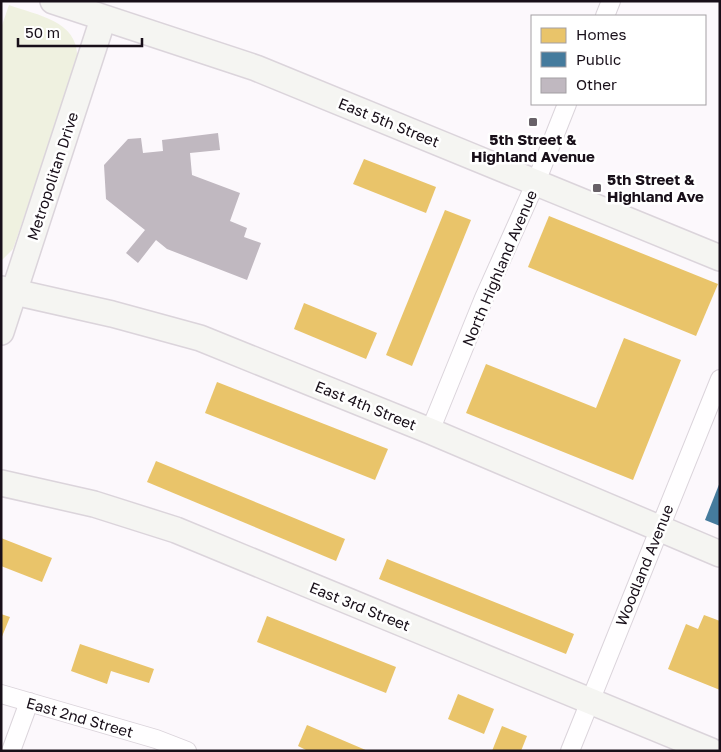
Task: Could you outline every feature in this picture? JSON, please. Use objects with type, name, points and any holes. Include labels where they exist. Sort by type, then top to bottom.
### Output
[{"type":"main road","name":"East 5th Street","points":[[53,1],[256,68],[720,258]]},
{"type":"main road","name":"Metropolitan Drive","points":[[1,332],[8,291],[103,19]]},
{"type":"main road","name":"East 4th Street","points":[[8,291],[112,314],[200,338],[720,554]]},
{"type":"main road","name":"East 3rd Street","points":[[1,483],[94,504],[176,530],[711,751]]},
{"type":"street","points":[[605,15],[612,1]]},
{"type":"street","name":"North Highland Avenue","points":[[430,432],[484,298],[536,182],[567,105]]},
{"type":"street","name":"Woodland Avenue","points":[[570,751],[720,380]]},
{"type":"street","name":"East 2nd Street","points":[[1,694],[156,739],[187,751]]},
{"type":"street","points":[[11,751],[29,702]]},
{"type":"green space","points":[[9,5],[45,17],[65,29],[72,37],[76,48],[77,62],[13,249],[1,261],[1,28]]},
{"type":"building: Homes","points":[[364,159],[436,187],[426,213],[353,184]]},
{"type":"building: Homes","points":[[445,210],[471,220],[412,366],[386,355]]},
{"type":"building: Homes","points":[[549,216],[718,284],[696,336],[528,267]]},
{"type":"building: Homes","points":[[304,303],[377,333],[366,359],[294,329]]},
{"type":"building: Homes","points":[[624,338],[681,360],[633,480],[466,413],[486,364],[596,408]]},
{"type":"building: Homes","points":[[217,382],[388,449],[375,480],[205,413]]},
{"type":"building: Homes","points":[[156,461],[345,539],[336,561],[147,482]]},
{"type":"building: Homes","points":[[1,538],[52,558],[42,582],[1,566]]},
{"type":"building: Homes","points":[[387,559],[574,634],[566,654],[379,579]]},
{"type":"building: Homes","points":[[1,614],[10,617],[1,639]]},
{"type":"building: Homes","points":[[704,615],[720,621],[720,690],[668,669],[686,624],[698,629]]},
{"type":"building: Homes","points":[[267,616],[396,667],[386,693],[257,642]]},
{"type":"building: Homes","points":[[80,644],[154,669],[149,683],[111,671],[107,684],[71,671]]},
{"type":"building: Homes","points":[[458,694],[494,709],[484,734],[448,719]]},
{"type":"building: Homes","points":[[307,725],[368,751],[308,751],[298,746]]},
{"type":"building: Homes","points":[[502,726],[527,736],[521,751],[492,751]]},
{"type":"building: Public","points":[[720,482],[720,526],[705,520]]},
{"type":"building: Other","points":[[218,133],[220,150],[190,153],[192,175],[240,193],[230,221],[247,228],[244,237],[261,243],[247,280],[167,249],[156,240],[138,263],[126,253],[145,230],[106,199],[104,165],[128,139],[141,138],[143,153],[163,151],[162,140]]},
{"type":"place","name":"5th Street & Highland Avenue","points":[[533,122]]},
{"type":"place","name":"5th Street & Highland Ave","points":[[597,188]]}]
